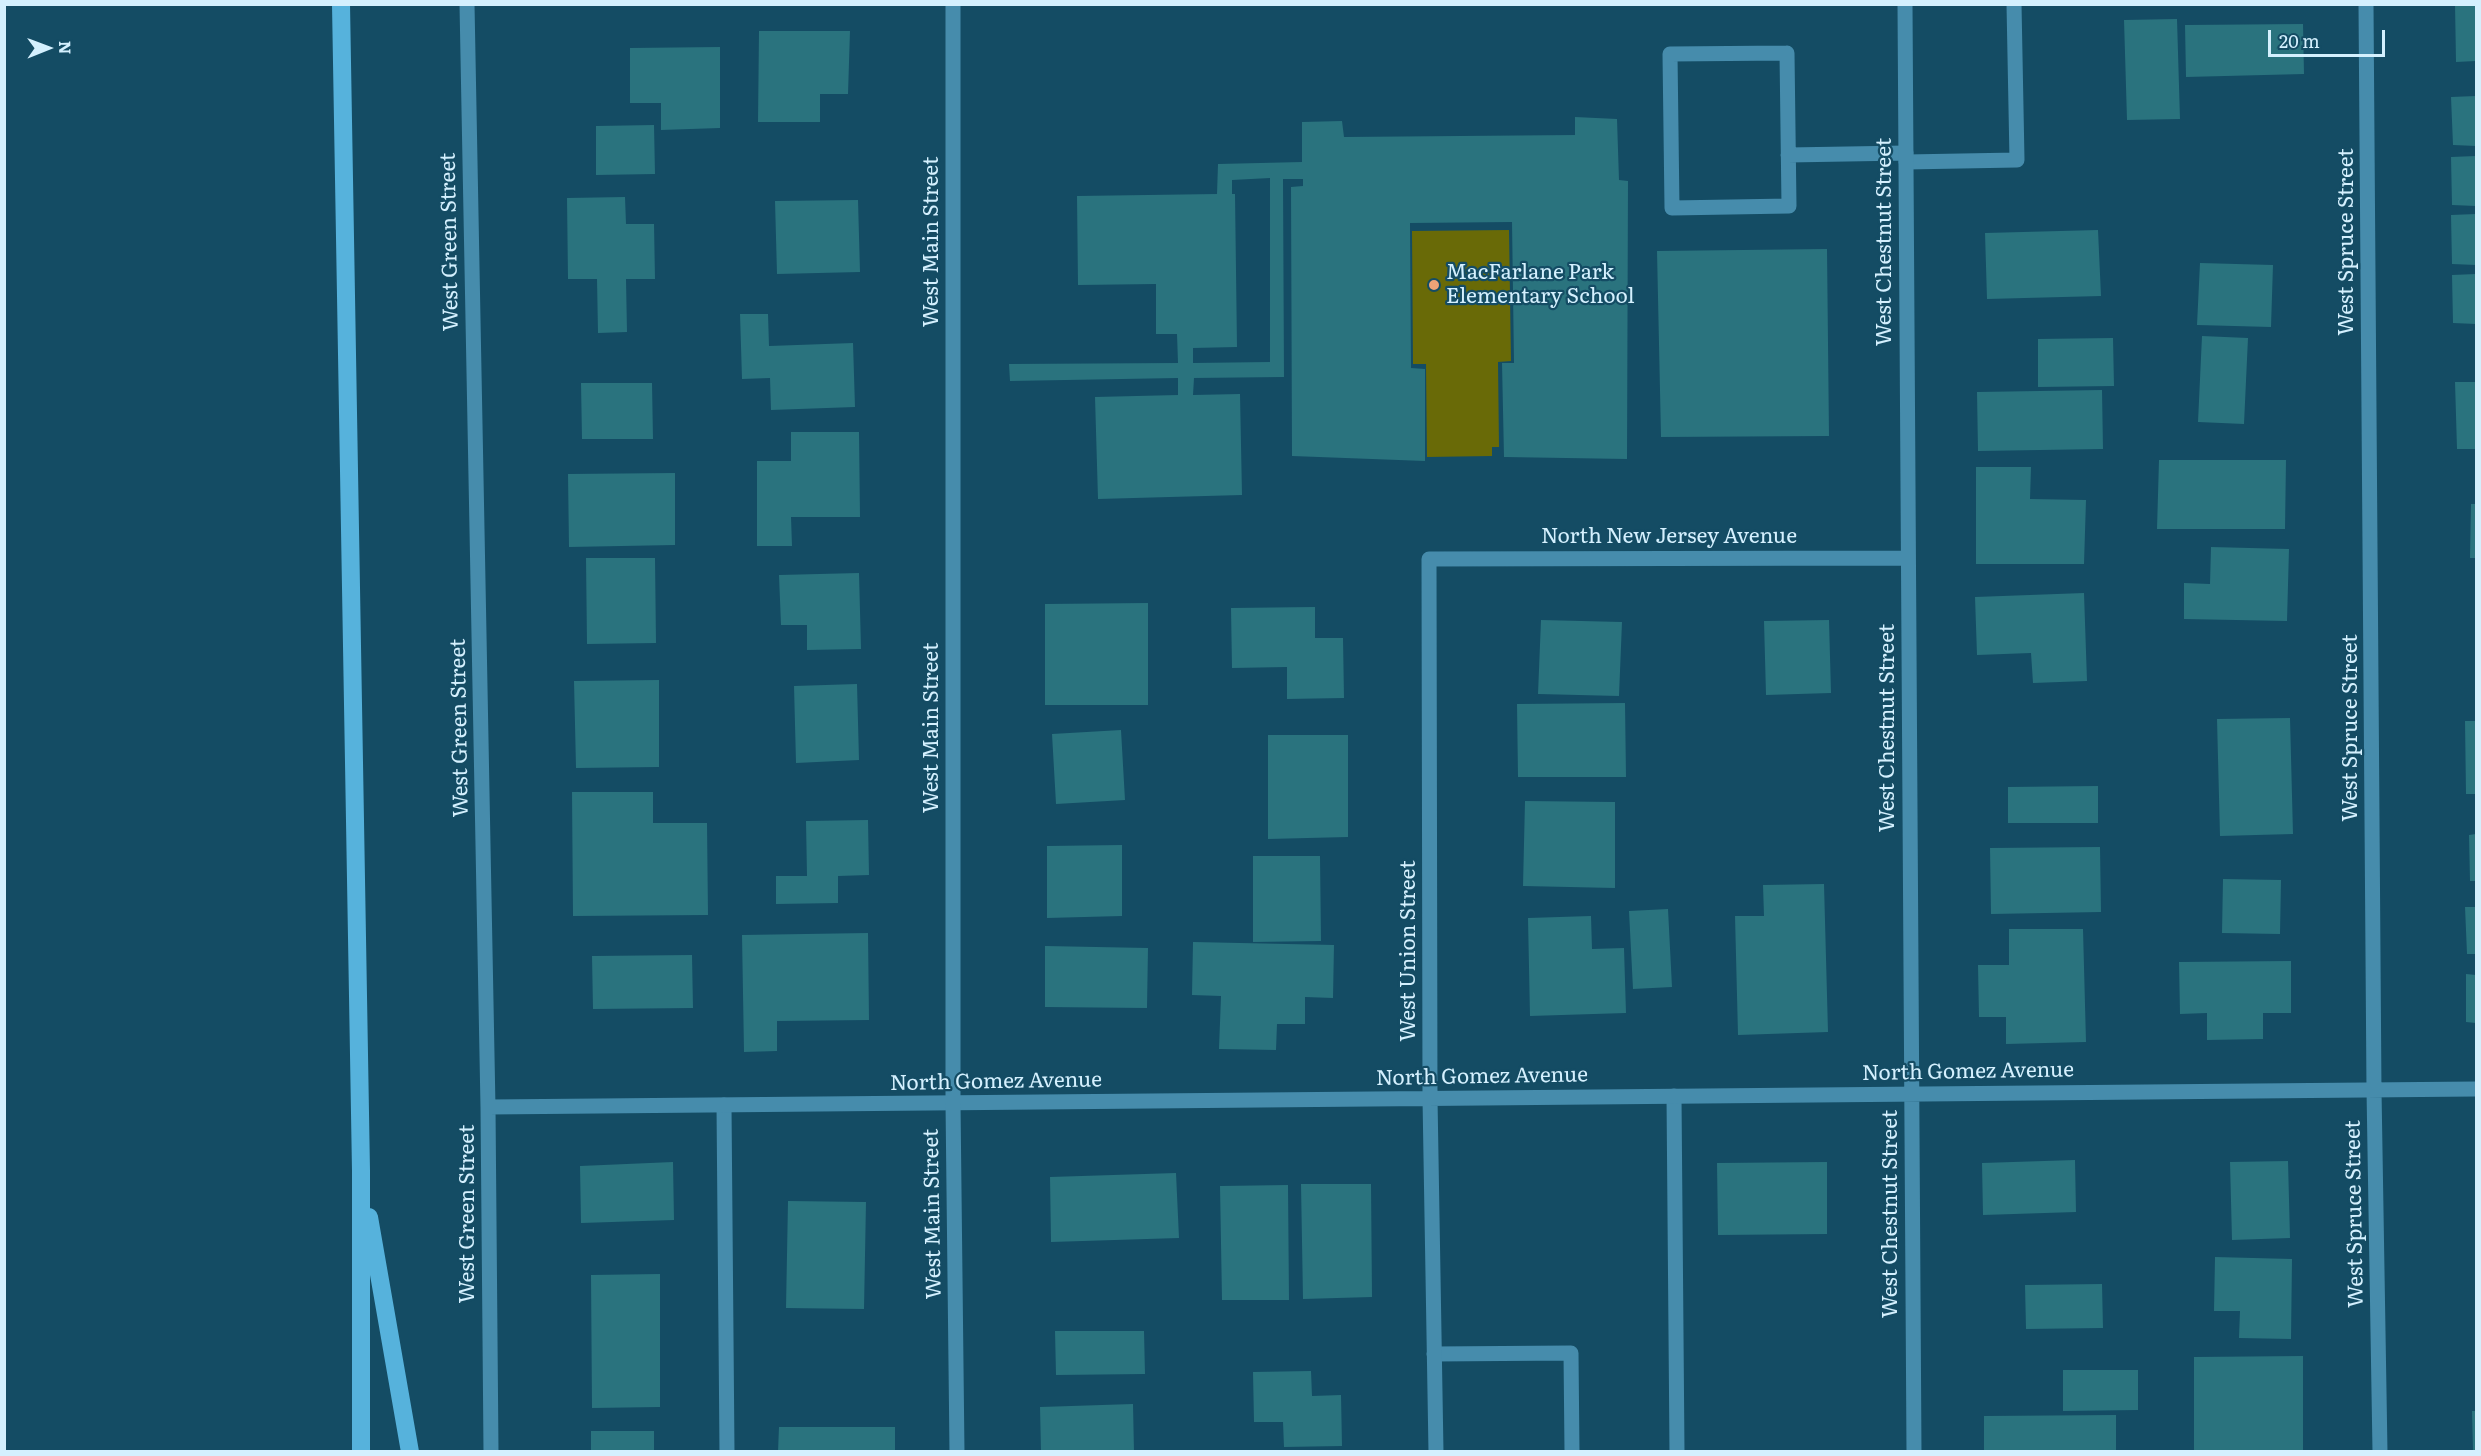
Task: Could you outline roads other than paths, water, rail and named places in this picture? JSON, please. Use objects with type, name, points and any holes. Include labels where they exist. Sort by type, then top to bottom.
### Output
[{"type":"highway","points":[[341,4],[361,1171],[361,1452]]},
{"type":"highway","points":[[361,1171],[410,1452]]},
{"type":"street","name":"West Green Street","points":[[467,4],[488,1107],[491,1452]]},
{"type":"street","name":"West Main Street","points":[[954,4],[953,1103],[957,1452]]},
{"type":"street","name":"West Chestnut Street","points":[[1905,4],[1914,1452]]},
{"type":"street","points":[[1788,155],[2017,160],[2014,4]]},
{"type":"street","name":"West Spruce Street","points":[[2366,4],[2374,1090],[2380,1452]]},
{"type":"street","points":[[1787,53],[1788,155],[1789,206],[1672,208],[1670,54],[1787,53]]},
{"type":"street","name":"North New Jersey Avenue","points":[[1429,559],[1908,558]]},
{"type":"street","name":"West Union Street","points":[[1429,559],[1430,1098],[1436,1452]]},
{"type":"street","name":"North Gomez Avenue","points":[[488,1107],[2476,1089]]},
{"type":"street","points":[[1674,1096],[1677,1452]]},
{"type":"street","points":[[724,1106],[727,1452]]},
{"type":"street","points":[[1434,1354],[1570,1353],[1572,1452]]},
{"type":"place","name":"MacFarlane Park Elementary School","points":[[1434,285]]}]
